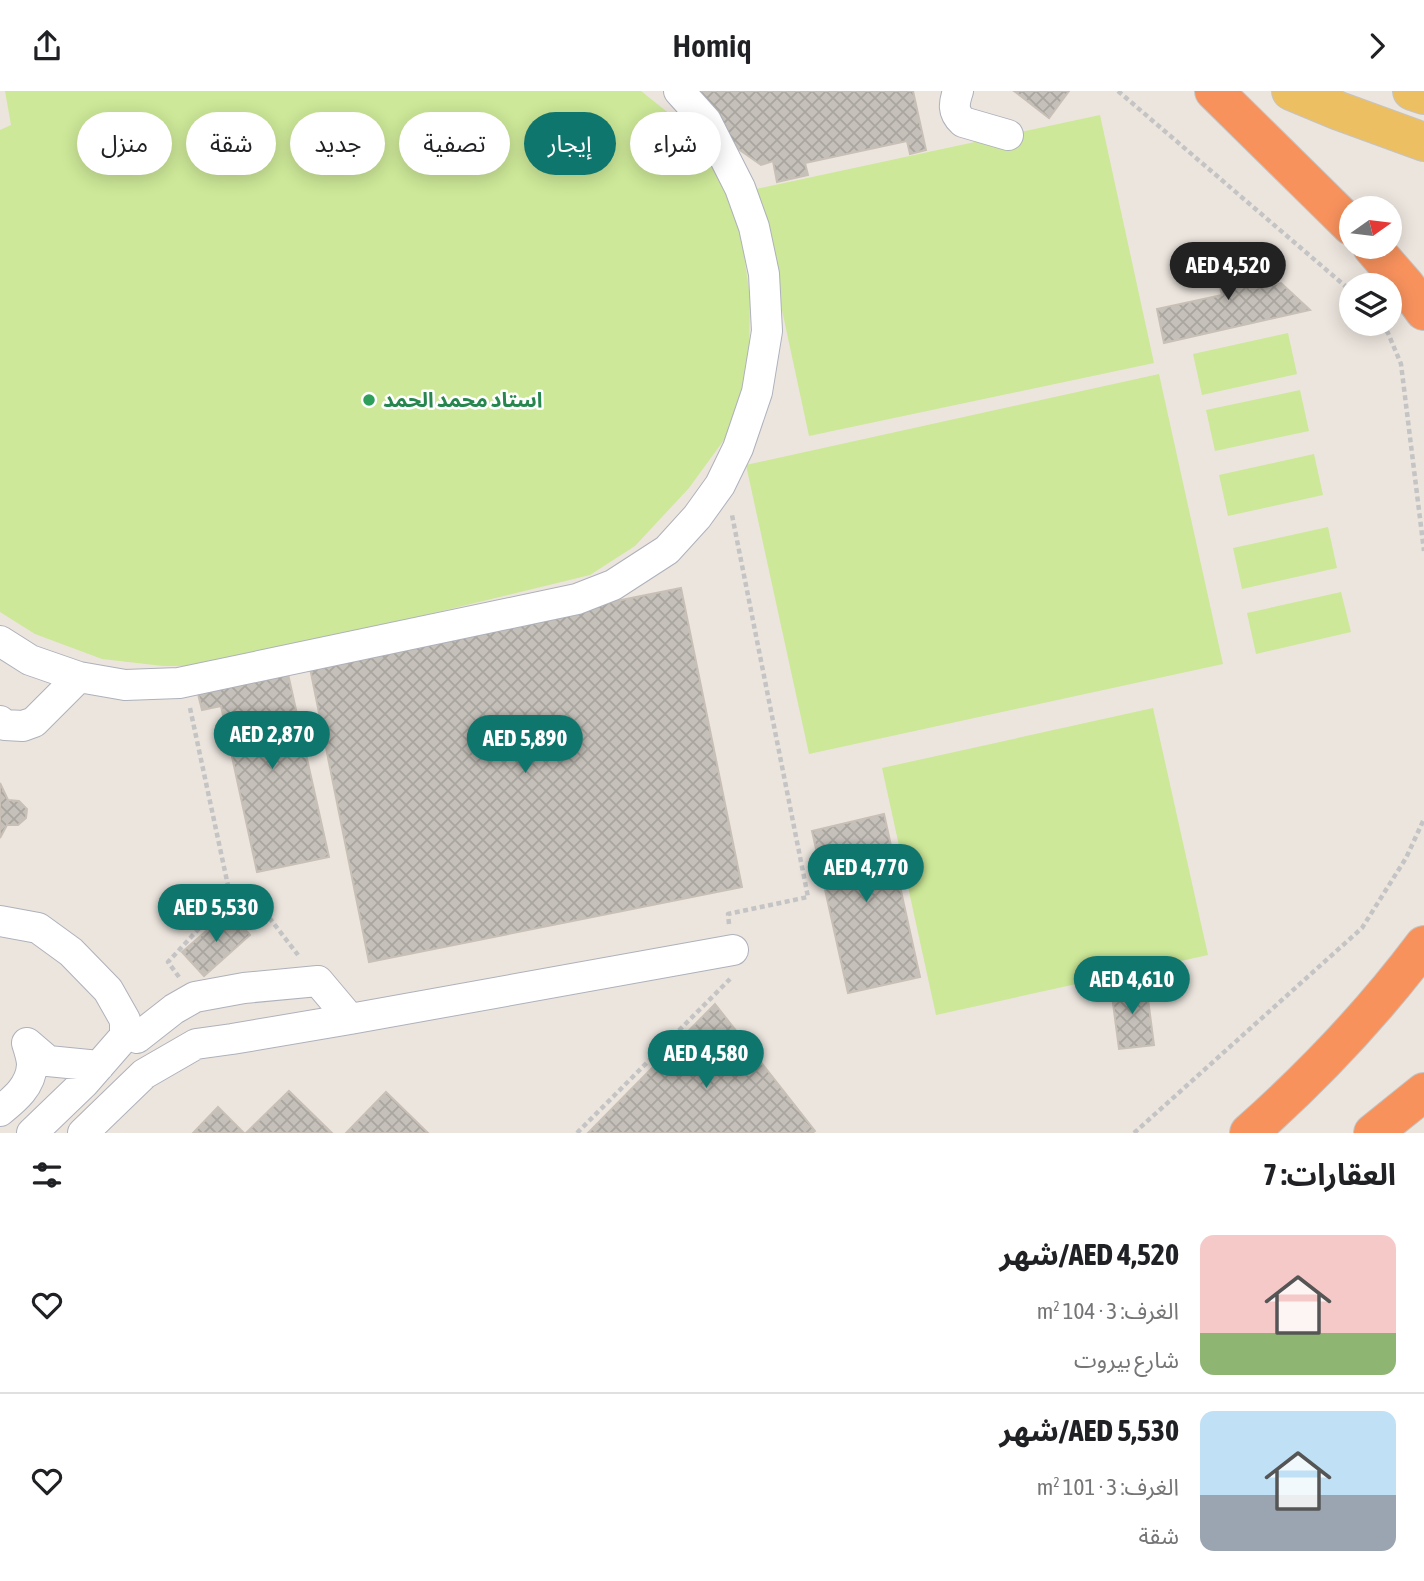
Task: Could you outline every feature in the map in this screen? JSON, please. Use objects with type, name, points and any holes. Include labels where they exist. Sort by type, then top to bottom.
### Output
[{"type":"highway","points":[[1214,91],[1339,214]]},
{"type":"highway","points":[[1382,259],[1424,310]]},
{"type":"highway","points":[[1249,1133],[1315,1071],[1424,945]]},
{"type":"highway","points":[[1373,1133],[1424,1092]]},
{"type":"main road","points":[[1291,91],[1424,142]]},
{"type":"main road","points":[[1412,91],[1424,95]]},
{"type":"lane","points":[[0,641],[30,660],[79,677],[125,685],[184,682],[577,599],[613,585],[667,550],[697,517],[720,485],[738,448],[757,392],[767,331],[764,274],[754,227],[740,187],[706,121],[679,91]]},
{"type":"lane","points":[[958,91],[954,106],[958,118],[963,122],[1008,135]]},
{"type":"lane","points":[[0,721],[5,725],[23,726],[34,722],[79,677]]},
{"type":"lane","points":[[0,921],[38,928],[71,951],[108,990],[131,1029],[144,1074]]},
{"type":"lane","points":[[83,1133],[144,1074],[196,1044],[733,950]]},
{"type":"lane","points":[[32,1133],[84,1083],[131,1029],[195,997],[318,981],[349,1019]]},
{"type":"lane","points":[[0,1111],[15,1099],[29,1081],[32,1064],[27,1043],[48,1061],[99,1066]]},
{"type":"path","points":[[1118,91],[1339,281]]},
{"type":"path","points":[[1389,336],[1401,364],[1424,551]]},
{"type":"path","points":[[577,1133],[736,973],[728,914],[808,897],[724,477]]},
{"type":"path","points":[[184,682],[230,895]]},
{"type":"path","points":[[1133,1133],[1362,928],[1406,857],[1424,819]]},
{"type":"path","points":[[230,895],[261,907],[318,981]]},
{"type":"path","points":[[195,997],[168,963],[230,895]]},
{"type":"green space","name":"استاد محمد الحمد","points":[[5,91],[641,91],[667,112],[630,112],[630,175],[721,174],[727,183],[741,235],[750,296],[749,366],[729,433],[689,488],[635,546],[590,575],[215,666],[163,666],[102,659],[35,634],[0,612],[0,130],[11,125]]},
{"type":"green space","points":[[1100,115],[1154,363],[809,436],[756,189]]},
{"type":"green space","points":[[1288,333],[1297,374],[1202,395],[1193,354]]},
{"type":"green space","points":[[1159,374],[1223,664],[809,754],[746,465]]},
{"type":"green space","points":[[1300,390],[1309,431],[1215,451],[1206,410]]},
{"type":"green space","points":[[1314,454],[1323,495],[1228,516],[1219,475]]},
{"type":"green space","points":[[1328,527],[1337,568],[1242,589],[1233,548]]},
{"type":"green space","points":[[1341,592],[1351,632],[1256,654],[1247,613]]},
{"type":"green space","points":[[1153,708],[1208,955],[936,1015],[882,768]]},
{"type":"building","points":[[697,91],[913,91],[926,150],[910,154],[907,141],[805,163],[808,175],[777,182],[773,161],[761,165],[737,148],[721,125],[721,112],[712,112]]},
{"type":"building","points":[[1014,91],[1069,91],[1049,118]]},
{"type":"building","points":[[1239,243],[1250,289],[1281,283],[1310,310],[1164,343],[1157,309],[1222,295],[1211,250]]},
{"type":"building","points":[[681,588],[742,887],[369,962],[309,663]]},
{"type":"building","points":[[286,665],[329,857],[257,872],[221,706],[202,710],[198,694],[265,680]]},
{"type":"building","points":[[0,783],[8,800],[19,801],[27,809],[26,818],[18,825],[7,825],[0,838]]},
{"type":"building","points":[[884,814],[920,977],[848,993],[812,831]]},
{"type":"building","points":[[229,911],[250,935],[204,976],[182,952]]},
{"type":"building","points":[[1146,984],[1154,1045],[1119,1049],[1111,988]]},
{"type":"building","points":[[715,1004],[815,1131],[588,1133]]},
{"type":"building","points":[[289,1091],[332,1133],[246,1133]]},
{"type":"building","points":[[386,1092],[428,1133],[346,1133]]},
{"type":"building","points":[[218,1107],[244,1133],[193,1133]]},
{"type":"place","name":"استاد محمد الحمد","points":[[369,400]]}]
